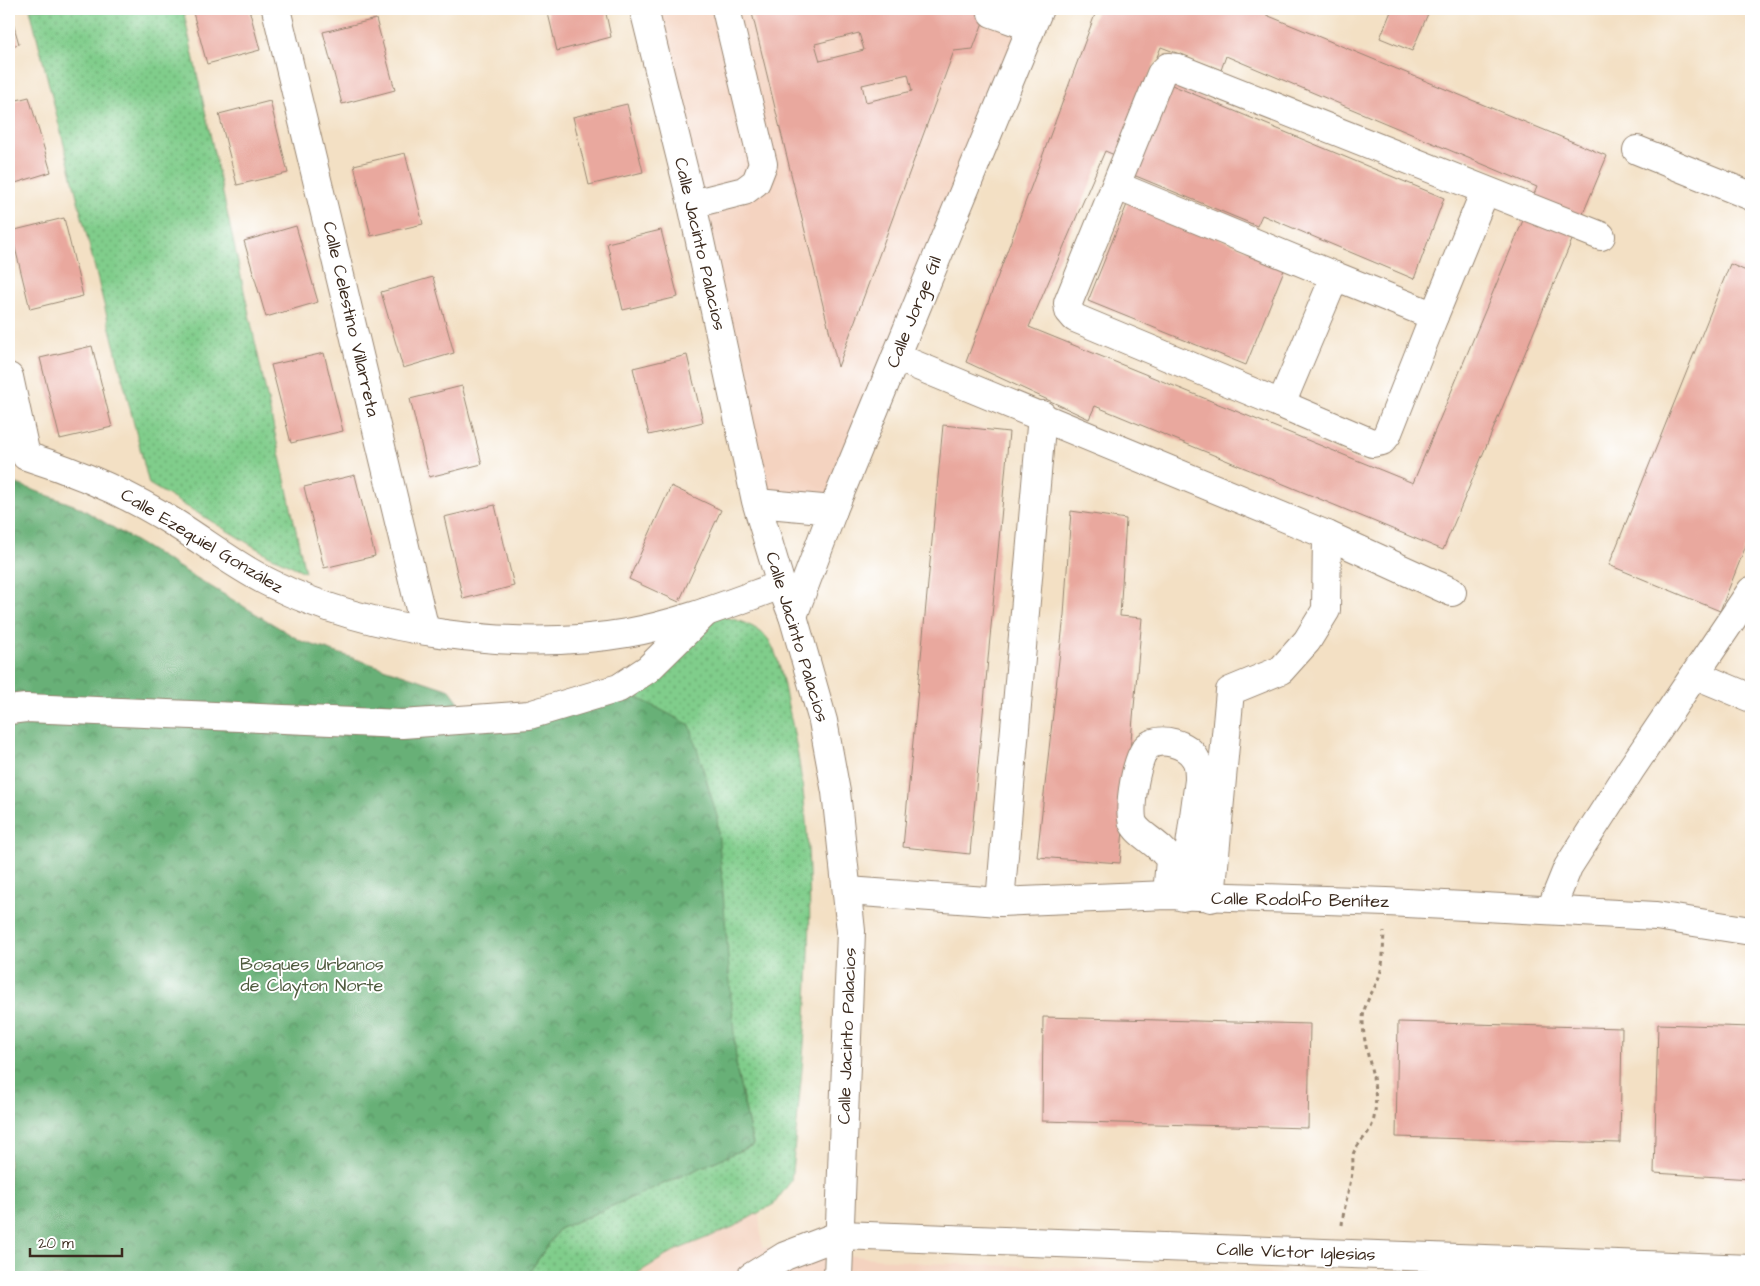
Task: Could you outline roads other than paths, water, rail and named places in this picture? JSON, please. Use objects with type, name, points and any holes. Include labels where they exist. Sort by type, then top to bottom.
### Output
[{"type":"street","name":"Calle Celestino Villarreta","points":[[276,9],[425,630]]},
{"type":"street","name":"Calle Jacinto Palacios","points":[[644,9],[692,204],[757,503],[781,586],[794,616],[823,721],[836,792],[848,892],[850,931],[838,1277]]},
{"type":"street","points":[[692,204],[744,191],[756,182],[763,164],[726,9]]},
{"type":"street","points":[[992,13],[1035,18]]},
{"type":"street","name":"Calle Jorge Gil","points":[[794,616],[833,510],[1035,18]]},
{"type":"street","points":[[1485,191],[1387,435],[1382,441],[1372,443],[1075,318],[1069,311],[1068,304],[1162,74],[1168,68],[1177,68],[1601,236]]},
{"type":"street","points":[[1637,150],[1751,196]]},
{"type":"street","points":[[1117,186],[1434,316]]},
{"type":"street","points":[[1281,404],[1336,276]]},
{"type":"street","points":[[896,357],[1042,415],[1327,535],[1452,592]]},
{"type":"street","name":"Calle Ezequiel González","points":[[9,377],[26,456],[109,486],[178,525],[238,565],[271,584],[340,612],[382,623],[474,638],[553,640],[627,633],[706,612],[781,586]]},
{"type":"street","points":[[1000,902],[1042,415]]},
{"type":"street","points":[[757,503],[833,510]]},
{"type":"street","points":[[1211,898],[1230,691],[1281,670],[1308,641],[1326,610],[1327,535]]},
{"type":"street","points":[[1551,909],[1568,867],[1631,769],[1751,591]]},
{"type":"street","points":[[9,710],[26,708],[402,724],[529,715],[619,688],[648,669],[706,612]]},
{"type":"street","points":[[1696,675],[1751,698]]},
{"type":"street","points":[[1163,741],[1187,750],[1194,756],[1198,764],[1199,780],[1175,896],[1170,860],[1157,843],[1135,826],[1131,816],[1138,765],[1146,748],[1154,742],[1163,741]]},
{"type":"street","name":"Calle Rodolfo Benítez","points":[[848,892],[1000,902],[1175,896],[1551,909],[1656,916],[1751,931]]},
{"type":"street","points":[[750,1277],[785,1256],[840,1235]]},
{"type":"street","name":"Calle Víctor Iglesias","points":[[840,1235],[1751,1269]]},
{"type":"park label","name":"Bosques Urbanos de Clayton Norte","points":[[312,974]]}]
